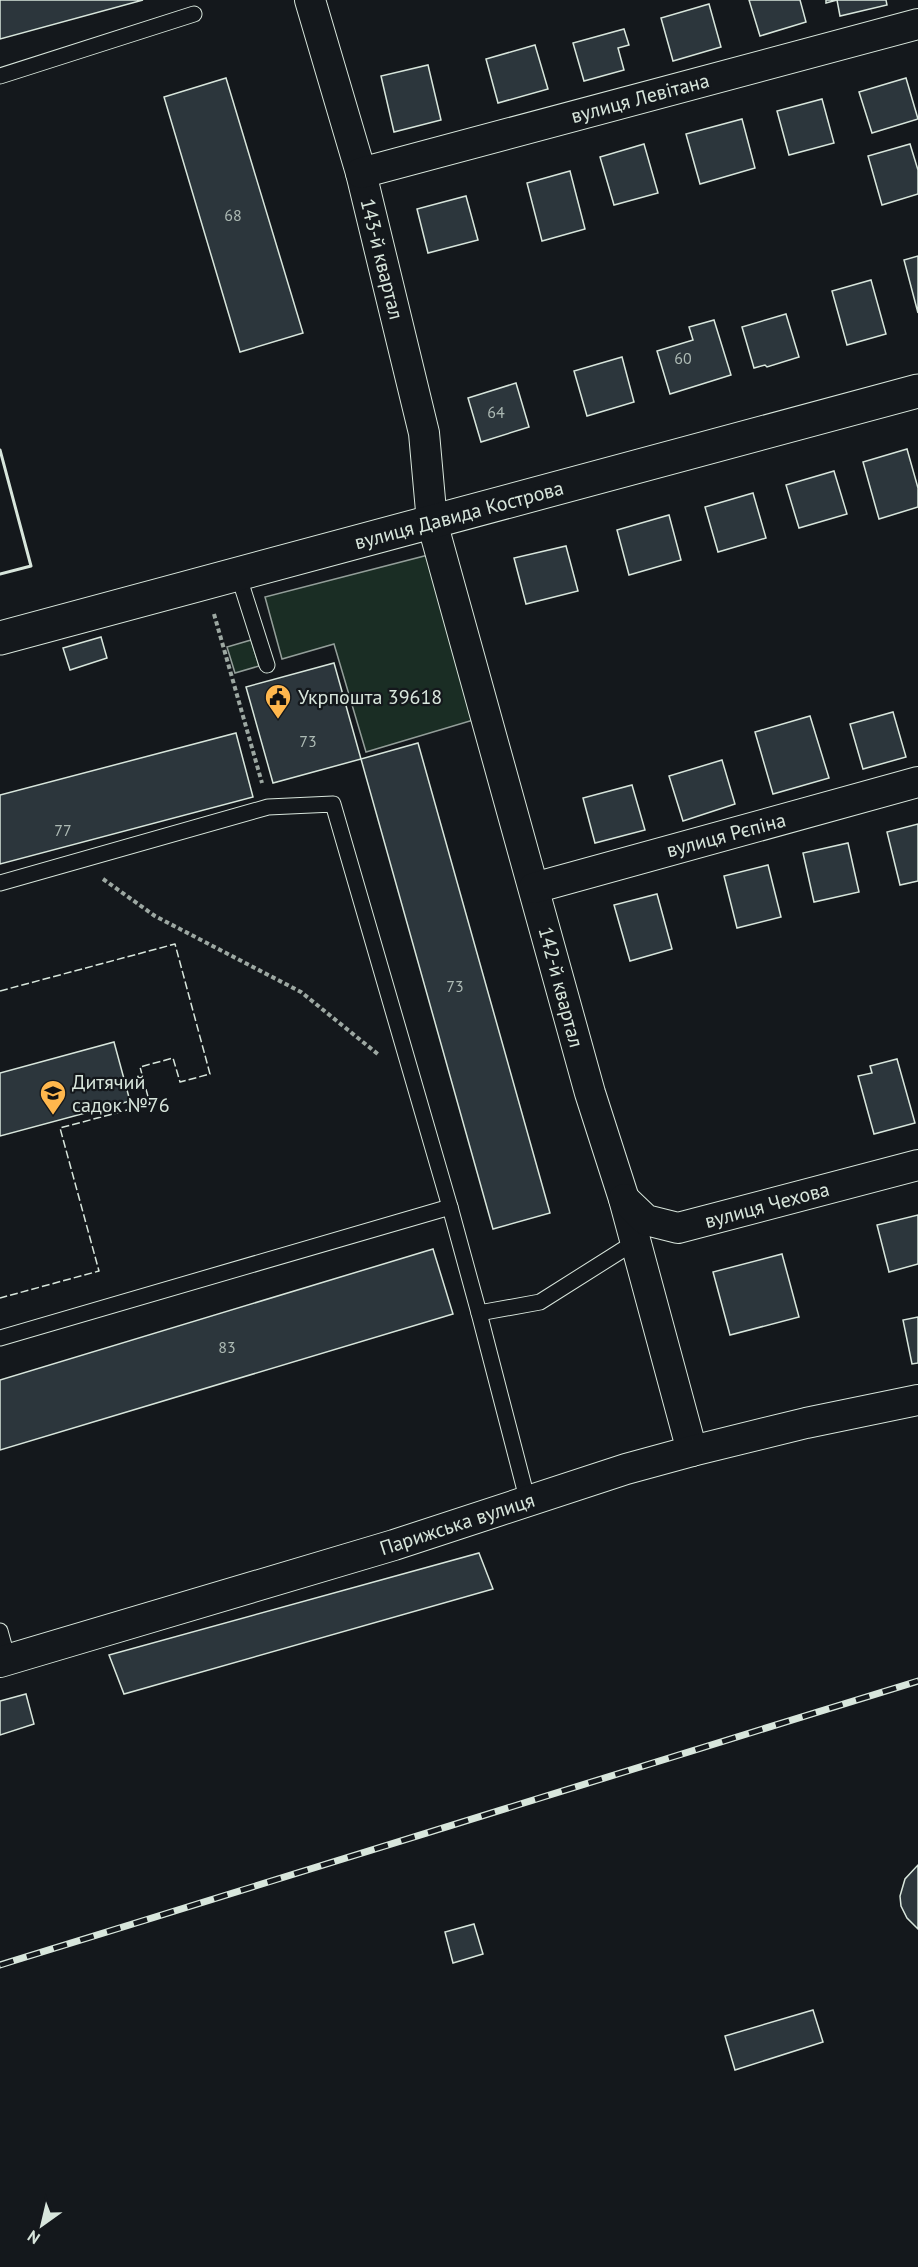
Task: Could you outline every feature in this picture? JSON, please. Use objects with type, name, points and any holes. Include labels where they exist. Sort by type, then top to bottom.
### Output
[{"type":"street","name":"143-й квартал","points":[[310,0],[361,173],[424,434],[432,522]]},
{"type":"street","name":"вулиця Левітана","points":[[361,173],[918,24]]},
{"type":"street","name":"вулиця Давида Кострова","points":[[0,638],[918,391]]},
{"type":"street","name":"142-й квартал","points":[[432,522],[590,1094],[624,1199],[692,1451]]},
{"type":"street","name":"вулиця Рєпіна","points":[[534,888],[918,783]]},
{"type":"street","name":"вулиця Чехова","points":[[624,1199],[646,1220],[678,1228],[918,1165]]},
{"type":"street","name":"Парижська вулиця","points":[[4,1661],[394,1545],[626,1469],[806,1423],[918,1400]]},
{"type":"lane","points":[[0,76],[194,14]]},
{"type":"lane","points":[[238,574],[267,665]]},
{"type":"lane","points":[[0,883],[268,807],[333,804],[450,1207],[528,1502]]},
{"type":"lane","points":[[0,1338],[450,1207]]},
{"type":"lane","points":[[479,1312],[540,1302],[635,1242]]},
{"type":"lane","points":[[0,1631],[4,1661]]},
{"type":"path","points":[[204,583],[268,807]]},
{"type":"path","points":[[78,861],[155,916],[302,992],[414,1084]]},
{"type":"green space","points":[[436,553],[480,718],[366,752],[334,644],[282,659],[265,597]]},
{"type":"green space","points":[[251,640],[259,666],[235,673],[227,647]]},
{"type":"building","points":[[0,0],[143,0],[0,39]]},
{"type":"building","points":[[749,0],[800,0],[806,22],[760,36]]},
{"type":"building","points":[[837,0],[886,0],[887,5],[840,16]]},
{"type":"building","points":[[709,4],[721,47],[673,61],[661,18]]},
{"type":"building","points":[[624,29],[629,45],[618,48],[624,70],[584,81],[573,43]]},
{"type":"building","points":[[535,45],[548,89],[498,103],[486,59]]},
{"type":"building","points":[[428,65],[441,120],[394,132],[381,76]]},
{"type":"building","points":[[226,78],[303,333],[240,352],[164,97]]},
{"type":"building","points":[[906,78],[918,119],[872,133],[859,92]]},
{"type":"building","points":[[822,99],[834,143],[789,155],[777,111]]},
{"type":"building","points":[[742,119],[755,168],[700,184],[686,134]]},
{"type":"building","points":[[644,144],[658,193],[614,205],[600,157]]},
{"type":"building","points":[[910,144],[918,170],[918,194],[882,205],[868,156]]},
{"type":"building","points":[[570,171],[585,229],[542,241],[527,183]]},
{"type":"building","points":[[466,196],[478,240],[428,253],[417,209]]},
{"type":"building","points":[[918,256],[918,313],[904,260]]},
{"type":"building","points":[[871,280],[886,334],[847,345],[832,291]]},
{"type":"building","points":[[786,314],[799,357],[767,367],[765,365],[754,368],[742,327]]},
{"type":"building","points":[[714,320],[731,375],[670,394],[657,351],[693,340],[689,327]]},
{"type":"building","points":[[622,357],[634,402],[587,416],[574,371]]},
{"type":"building","points":[[516,383],[529,427],[481,442],[468,398]]},
{"type":"building","points":[[907,449],[918,488],[918,507],[879,519],[863,462]]},
{"type":"building","points":[[834,471],[847,514],[799,528],[786,485]]},
{"type":"building","points":[[753,493],[766,538],[718,552],[705,507]]},
{"type":"building","points":[[669,515],[681,560],[629,575],[617,530]]},
{"type":"building","points":[[566,546],[578,591],[526,604],[514,558]]},
{"type":"building","points":[[101,637],[107,658],[70,670],[63,648]]},
{"type":"building","points":[[334,663],[361,759],[273,783],[246,687]]},
{"type":"building","points":[[893,712],[906,757],[863,769],[850,724]]},
{"type":"building","points":[[810,716],[829,778],[773,794],[755,732]]},
{"type":"building","points":[[236,733],[253,797],[0,864],[0,795]]},
{"type":"building","points":[[418,743],[550,1213],[493,1229],[361,759]]},
{"type":"building","points":[[722,760],[735,804],[683,821],[669,776]]},
{"type":"building","points":[[632,785],[645,830],[595,843],[583,798]]},
{"type":"building","points":[[918,824],[918,881],[900,885],[887,832]]},
{"type":"building","points":[[848,843],[859,892],[814,902],[803,853]]},
{"type":"building","points":[[768,865],[781,917],[737,928],[724,876]]},
{"type":"building","points":[[657,894],[672,949],[630,961],[614,905]]},
{"type":"building","points":[[114,1042],[130,1101],[0,1136],[0,1073]]},
{"type":"building","points":[[897,1059],[915,1123],[874,1134],[858,1076],[872,1073],[870,1066]]},
{"type":"building","points":[[918,1215],[918,1264],[889,1272],[877,1225]]},
{"type":"building","points":[[433,1249],[453,1314],[0,1450],[0,1380]]},
{"type":"building","points":[[782,1254],[799,1317],[730,1335],[713,1272]]},
{"type":"building","points":[[918,1317],[918,1363],[912,1364],[903,1320]]},
{"type":"building","points":[[479,1553],[493,1589],[124,1694],[109,1655]]},
{"type":"building","points":[[26,1694],[34,1724],[0,1735],[0,1701]]},
{"type":"building","points":[[918,1865],[918,1929],[907,1918],[901,1906],[900,1896],[905,1879]]},
{"type":"building","points":[[474,1924],[483,1954],[453,1963],[445,1932]]},
{"type":"building","points":[[813,2010],[823,2042],[735,2070],[725,2036]]},
{"type":"railway","points":[[0,1965],[918,1681]]},
{"type":"fence","points":[[0,991],[175,944],[210,1074],[180,1082],[173,1058],[140,1067],[150,1104],[60,1128],[99,1271],[0,1298]]},
{"type":"wall","points":[[0,450],[31,566],[0,574]]},
{"type":"place","name":"Укрпошта 39618","points":[[278,720]]},
{"type":"place","name":"Дитячий садок №76","points":[[53,1116]]}]
